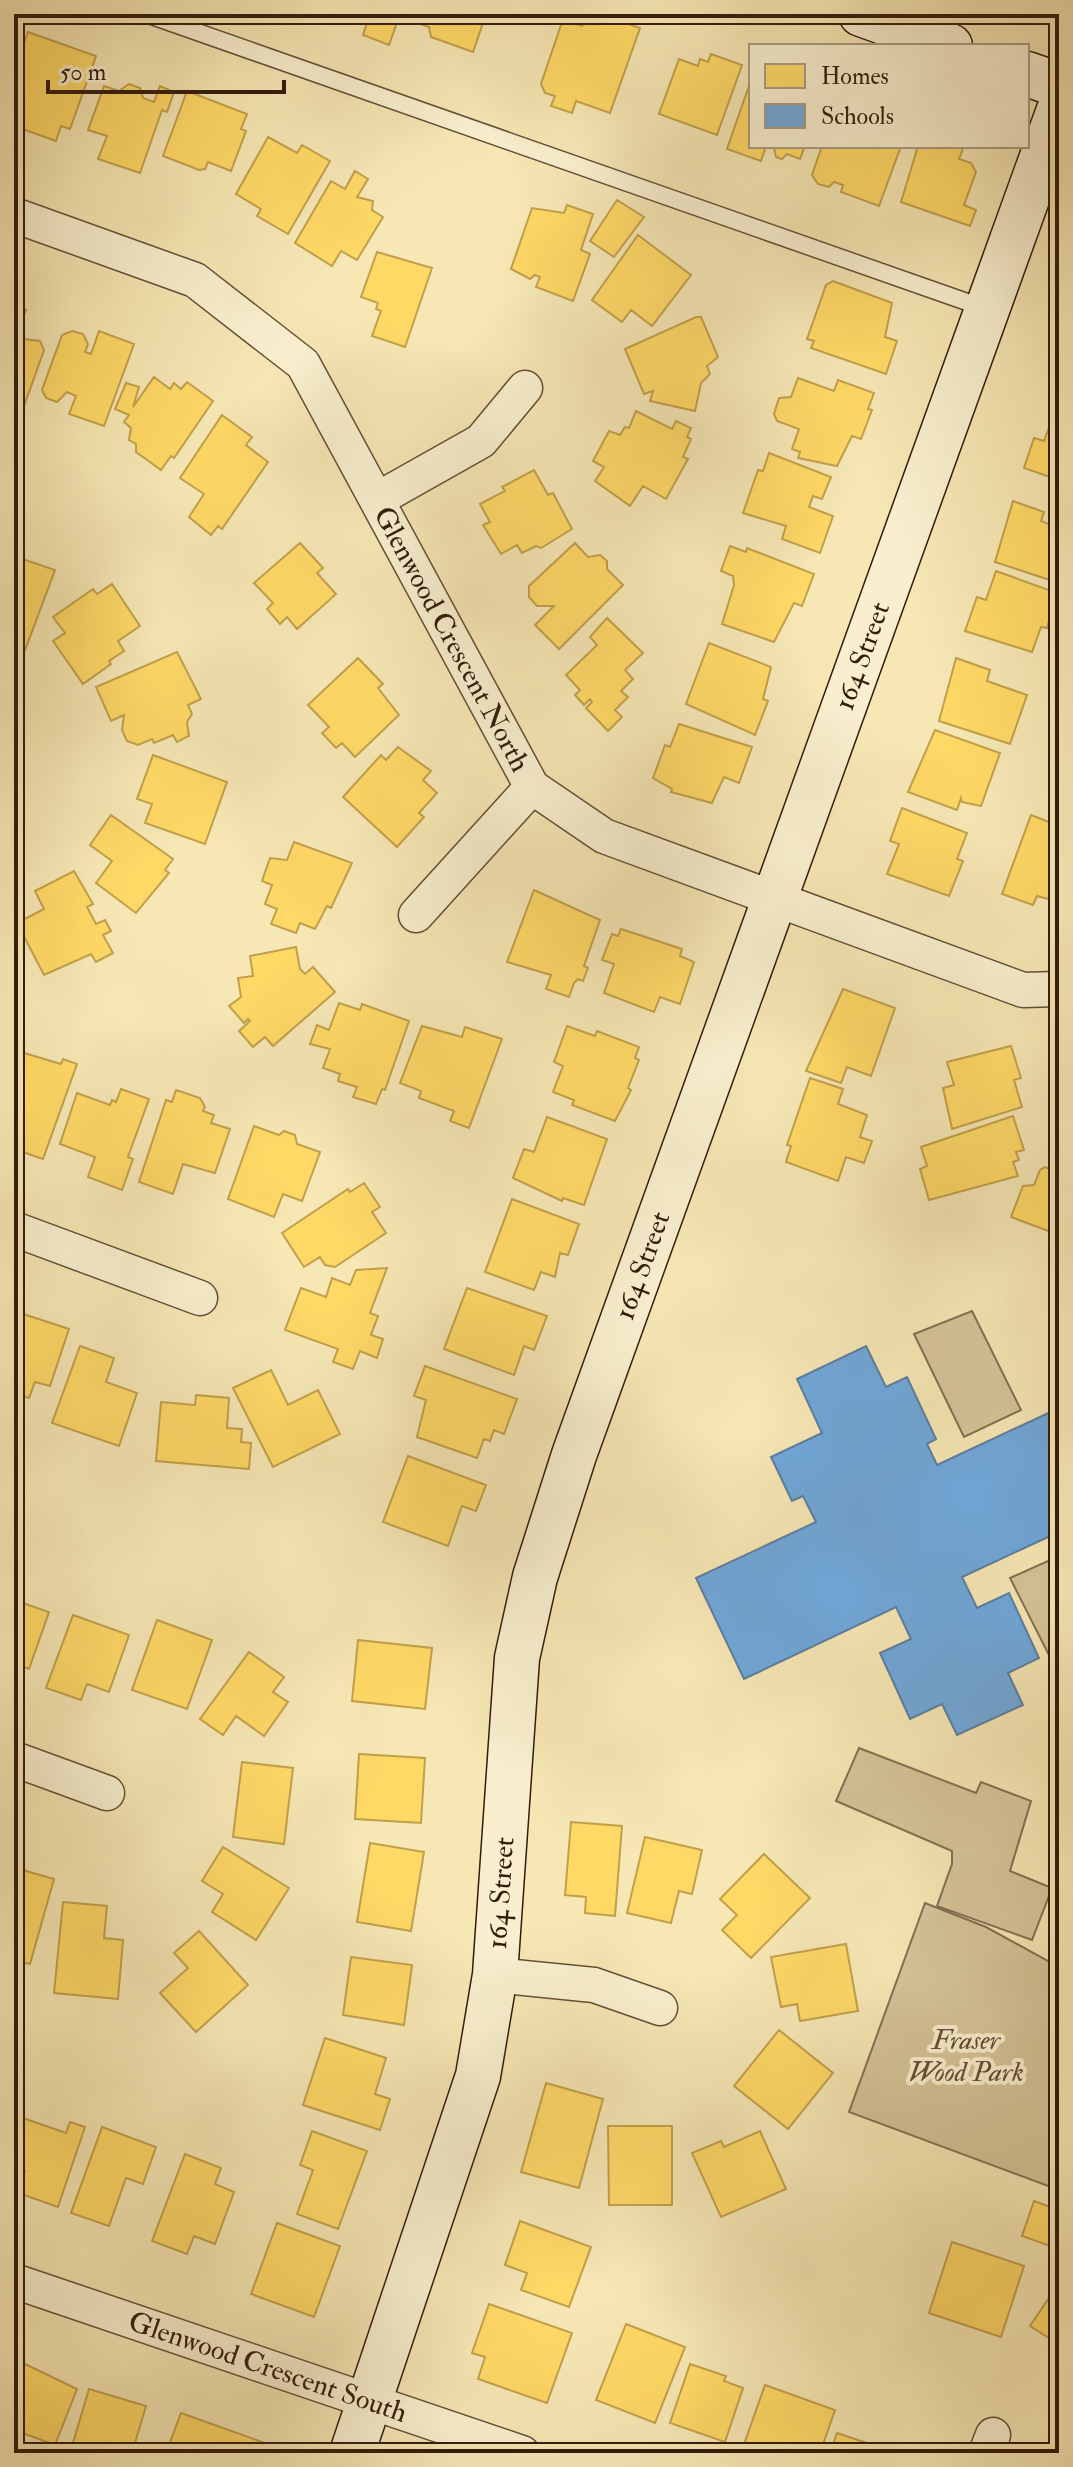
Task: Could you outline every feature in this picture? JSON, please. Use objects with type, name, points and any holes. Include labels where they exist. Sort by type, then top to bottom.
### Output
[{"type":"street","points":[[861,14],[944,44]]},
{"type":"street","points":[[1029,75],[1059,85]]},
{"type":"street","name":"164 Street","points":[[352,2453],[478,2076],[495,1975],[512,1697],[535,1577],[574,1455],[1059,110]]},
{"type":"street","name":"Glenwood Crescent North","points":[[14,215],[195,280],[303,364],[532,787],[604,836],[1023,990],[1059,989]]},
{"type":"street","points":[[378,499],[481,441],[525,388]]},
{"type":"street","points":[[416,915],[532,787]]},
{"type":"street","points":[[14,1229],[200,1298]]},
{"type":"street","points":[[14,1759],[107,1793]]},
{"type":"street","points":[[495,1975],[594,1985],[660,2008]]},
{"type":"street","name":"Glenwood Crescent South","points":[[14,2281],[371,2399],[522,2453]]},
{"type":"lane","points":[[146,14],[988,310]]},
{"type":"green space","points":[[972,1311],[1021,1410],[964,1437],[914,1334]]},
{"type":"green space","points":[[1059,1556],[1059,1667],[1056,1669],[1010,1578]]},
{"type":"green space","points":[[859,1748],[976,1793],[981,1782],[1031,1801],[1010,1871],[1052,1888],[1032,1940],[937,1906],[952,1864],[952,1851],[836,1801]]},
{"type":"green space","name":"Fraser Wood Park","points":[[925,1903],[986,1927],[1059,1967],[1059,2190],[849,2112]]},
{"type":"building: Homes","points":[[341,14],[400,14],[389,45],[363,35],[368,20],[359,17],[352,21]]},
{"type":"building: Homes","points":[[417,14],[486,14],[473,52],[431,37],[429,27],[414,22]]},
{"type":"building: Homes","points":[[603,15],[640,28],[610,113],[576,101],[572,113],[551,106],[555,96],[545,93],[541,84],[563,19],[582,26],[585,16],[600,21]]},
{"type":"building: Homes","points":[[28,32],[96,56],[70,129],[61,126],[56,141],[14,126],[14,72]]},
{"type":"building: Homes","points":[[711,54],[742,65],[717,135],[659,114],[679,59],[698,66],[700,59],[708,62]]},
{"type":"building: Homes","points":[[129,84],[140,88],[143,98],[154,102],[160,86],[174,92],[167,112],[162,110],[140,173],[98,159],[107,136],[88,130],[104,86],[119,91]]},
{"type":"building: Homes","points":[[749,86],[749,148],[765,148],[761,161],[727,149]]},
{"type":"building: Homes","points":[[187,91],[247,114],[241,129],[246,131],[231,171],[208,162],[205,169],[199,170],[163,156]]},
{"type":"building: Homes","points":[[268,137],[297,153],[302,145],[330,161],[288,234],[257,216],[261,209],[236,194]]},
{"type":"building: Homes","points":[[774,148],[804,148],[800,159],[787,154],[782,159],[776,157]]},
{"type":"building: Homes","points":[[821,148],[900,148],[879,206],[841,192],[843,185],[834,182],[829,187],[818,184],[812,175]]},
{"type":"building: Homes","points":[[917,148],[963,148],[959,159],[971,163],[976,172],[964,205],[976,210],[970,226],[901,202]]},
{"type":"building: Homes","points":[[355,171],[368,179],[357,197],[373,201],[372,210],[383,217],[357,260],[341,251],[332,266],[295,243],[331,181],[345,189]]},
{"type":"building: Homes","points":[[617,200],[644,217],[614,257],[590,241]]},
{"type":"building: Homes","points":[[567,205],[593,214],[581,250],[590,254],[573,301],[536,287],[540,277],[535,275],[530,279],[511,269],[532,208],[564,213]]},
{"type":"building: Homes","points":[[638,235],[691,275],[652,326],[631,310],[622,322],[592,300]]},
{"type":"building: Homes","points":[[377,252],[432,268],[405,347],[372,336],[381,311],[376,309],[378,303],[361,297]]},
{"type":"building: Homes","points":[[833,281],[892,303],[885,337],[897,341],[886,374],[811,348],[814,341],[807,339],[826,285]]},
{"type":"building: Homes","points":[[14,306],[26,310],[16,338],[40,341],[44,350],[24,406],[19,409],[14,407]]},
{"type":"building: Homes","points":[[701,317],[718,357],[707,366],[710,374],[701,383],[695,411],[650,401],[653,391],[644,394],[625,349]]},
{"type":"building: Homes","points":[[72,331],[83,334],[88,344],[85,352],[91,354],[99,331],[134,344],[104,426],[69,414],[76,396],[67,392],[57,402],[46,398],[42,390],[62,335]]},
{"type":"building: Homes","points":[[154,377],[170,389],[174,383],[181,389],[187,382],[213,401],[174,458],[171,456],[161,470],[136,452],[136,444],[129,440],[131,428],[124,422],[129,415],[115,409],[126,383],[139,387],[133,407]]},
{"type":"building: Homes","points":[[798,378],[834,391],[838,380],[874,393],[868,409],[872,410],[861,439],[852,436],[837,466],[798,458],[800,452],[792,449],[799,429],[777,421],[774,414],[779,398],[791,397]]},
{"type":"building: Homes","points":[[636,411],[672,429],[676,421],[691,428],[687,437],[691,439],[683,457],[688,459],[666,499],[643,486],[630,506],[595,481],[604,467],[593,461],[609,431],[620,435],[625,427],[629,428]]},
{"type":"building: Homes","points":[[1055,411],[1059,412],[1059,480],[1024,468],[1034,438],[1044,441]]},
{"type":"building: Homes","points":[[222,415],[252,437],[246,445],[268,462],[222,529],[218,526],[211,535],[189,517],[204,494],[180,478]]},
{"type":"building: Homes","points":[[769,453],[831,477],[822,499],[813,496],[809,507],[833,516],[820,553],[782,539],[786,526],[743,513],[758,470],[763,471]]},
{"type":"building: Homes","points":[[534,470],[548,495],[553,493],[572,529],[541,548],[536,546],[522,553],[517,545],[501,554],[483,525],[490,522],[480,504],[505,491],[502,487]]},
{"type":"building: Homes","points":[[1013,501],[1044,512],[1041,521],[1059,528],[1059,583],[995,562]]},
{"type":"building: Homes","points":[[300,543],[323,568],[317,573],[336,594],[297,629],[287,617],[280,624],[267,609],[273,603],[254,583]]},
{"type":"building: Homes","points":[[575,543],[588,557],[600,555],[607,561],[607,569],[623,585],[559,649],[535,625],[554,606],[537,606],[529,597],[529,586]]},
{"type":"building: Homes","points":[[730,546],[746,552],[747,548],[814,574],[802,606],[794,603],[774,642],[722,624],[734,585],[733,576],[721,571]]},
{"type":"building: Homes","points":[[14,556],[55,570],[24,653],[14,649]]},
{"type":"building: Homes","points":[[996,571],[1057,593],[1047,628],[1041,627],[1032,652],[965,631],[977,597],[986,600]]},
{"type":"building: Homes","points":[[112,584],[140,626],[118,641],[124,651],[83,684],[53,641],[65,633],[53,617],[93,589],[97,594]]},
{"type":"building: Homes","points":[[607,618],[643,653],[625,670],[633,679],[621,691],[628,697],[615,710],[622,717],[608,731],[586,708],[592,702],[590,699],[584,705],[575,695],[580,690],[566,675],[597,645],[590,637]]},
{"type":"building: Homes","points":[[709,643],[771,667],[763,699],[768,701],[755,735],[686,704]]},
{"type":"building: Homes","points":[[177,652],[201,699],[188,705],[192,714],[187,722],[189,736],[177,742],[173,735],[154,743],[152,739],[138,745],[127,741],[122,730],[124,715],[111,721],[96,687]]},
{"type":"building: Homes","points":[[358,658],[383,684],[378,688],[399,715],[355,757],[342,743],[336,748],[322,733],[329,727],[308,705]]},
{"type":"building: Homes","points":[[956,658],[990,670],[987,681],[1027,695],[1010,744],[939,721]]},
{"type":"building: Homes","points":[[679,724],[752,747],[739,783],[724,777],[712,803],[671,792],[672,789],[653,778],[665,745],[670,747]]},
{"type":"building: Homes","points":[[935,730],[1000,753],[981,806],[962,802],[961,798],[957,810],[908,792]]},
{"type":"building: Homes","points":[[398,747],[431,771],[423,780],[437,793],[419,813],[424,817],[397,847],[343,797],[381,755],[386,760]]},
{"type":"building: Homes","points":[[153,755],[227,782],[205,844],[145,823],[152,804],[137,799]]},
{"type":"building: Homes","points":[[902,808],[967,833],[957,859],[963,861],[949,896],[887,874],[899,844],[890,841]]},
{"type":"building: Homes","points":[[111,815],[173,859],[165,870],[169,873],[136,913],[96,883],[112,861],[90,845]]},
{"type":"building: Homes","points":[[1031,815],[1059,826],[1059,902],[1037,896],[1033,905],[1002,894]]},
{"type":"building: Homes","points":[[294,842],[352,863],[331,908],[327,906],[315,929],[300,923],[296,933],[271,924],[277,909],[265,904],[272,885],[262,881],[270,858],[287,860]]},
{"type":"building: Homes","points":[[74,871],[93,904],[87,907],[96,924],[105,920],[111,931],[103,935],[113,953],[96,962],[91,954],[44,975],[17,923],[44,909],[35,891]]},
{"type":"building: Homes","points":[[534,890],[600,920],[584,966],[588,968],[583,981],[578,979],[574,983],[569,997],[546,989],[551,975],[507,962]]},
{"type":"building: Homes","points":[[621,929],[682,949],[680,956],[694,962],[680,1004],[660,997],[654,1012],[604,993],[614,964],[602,960],[612,934],[618,936]]},
{"type":"building: Homes","points":[[296,947],[300,969],[305,974],[313,967],[335,992],[273,1046],[265,1037],[253,1047],[239,1031],[250,1021],[248,1019],[244,1023],[229,1006],[241,997],[238,978],[253,976],[250,956]]},
{"type":"building: Homes","points":[[843,989],[895,1008],[871,1076],[847,1067],[841,1083],[806,1071]]},
{"type":"building: Homes","points":[[339,1003],[360,1010],[362,1004],[409,1021],[385,1090],[382,1089],[376,1104],[353,1097],[357,1087],[338,1081],[340,1074],[323,1068],[330,1049],[310,1044],[317,1025],[329,1030]]},
{"type":"building: Homes","points":[[422,1026],[462,1037],[465,1027],[502,1039],[469,1128],[450,1121],[454,1111],[419,1098],[421,1091],[400,1083]]},
{"type":"building: Homes","points":[[567,1026],[595,1036],[597,1031],[639,1047],[635,1058],[639,1060],[628,1088],[631,1090],[615,1121],[572,1105],[574,1100],[553,1092],[563,1066],[554,1062]]},
{"type":"building: Homes","points":[[1011,1046],[1021,1078],[1014,1080],[1022,1107],[952,1129],[943,1088],[954,1085],[947,1062]]},
{"type":"building: Homes","points":[[14,1050],[61,1064],[63,1059],[77,1064],[43,1159],[14,1149]]},
{"type":"building: Homes","points":[[810,1078],[843,1089],[838,1104],[867,1115],[860,1137],[872,1141],[864,1163],[846,1157],[838,1181],[786,1162],[791,1146],[787,1145]]},
{"type":"building: Homes","points":[[121,1089],[149,1099],[128,1157],[133,1159],[122,1190],[88,1177],[95,1157],[60,1144],[77,1093],[110,1105],[112,1100],[116,1102]]},
{"type":"building: Homes","points":[[176,1090],[200,1098],[205,1107],[203,1111],[214,1115],[211,1123],[230,1129],[215,1173],[183,1164],[173,1194],[139,1182],[166,1100],[172,1102]]},
{"type":"building: Homes","points":[[1013,1116],[1024,1150],[1016,1152],[1019,1160],[1013,1162],[1018,1176],[929,1200],[920,1169],[927,1166],[921,1147]]},
{"type":"building: Homes","points":[[547,1117],[607,1139],[584,1205],[563,1198],[562,1201],[513,1178],[524,1149],[534,1152]]},
{"type":"building: Homes","points":[[254,1126],[279,1135],[284,1131],[295,1135],[297,1144],[320,1152],[302,1201],[283,1194],[274,1217],[228,1199]]},
{"type":"building: Homes","points":[[1045,1167],[1059,1173],[1059,1235],[1011,1217],[1023,1186],[1034,1185],[1040,1170]]},
{"type":"building: Homes","points":[[364,1183],[380,1207],[372,1212],[386,1233],[335,1267],[325,1265],[320,1257],[304,1267],[282,1233],[348,1189],[350,1192]]},
{"type":"building: Homes","points":[[512,1199],[579,1224],[568,1255],[560,1253],[555,1277],[541,1272],[534,1290],[485,1272]]},
{"type":"building: Homes","points":[[387,1268],[370,1313],[378,1316],[371,1335],[383,1339],[377,1358],[360,1351],[353,1369],[333,1362],[338,1349],[285,1330],[301,1288],[326,1297],[332,1278],[350,1285],[356,1270]]},
{"type":"building: Homes","points":[[467,1288],[547,1316],[534,1350],[524,1346],[514,1375],[444,1349]]},
{"type":"building: Homes","points":[[14,1311],[69,1329],[50,1386],[35,1382],[29,1398],[14,1393]]},
{"type":"building: Homes","points":[[80,1346],[114,1358],[106,1382],[137,1393],[119,1446],[52,1423]]},
{"type":"building: Homes","points":[[425,1366],[517,1399],[504,1434],[494,1430],[490,1441],[484,1439],[477,1458],[417,1437],[426,1400],[414,1396]]},
{"type":"building: Homes","points":[[271,1370],[288,1405],[318,1390],[340,1434],[273,1467],[233,1388]]},
{"type":"building: Homes","points":[[196,1395],[229,1398],[227,1428],[242,1429],[241,1442],[251,1443],[249,1469],[156,1461],[161,1402],[195,1405]]},
{"type":"building: Homes","points":[[408,1456],[486,1485],[476,1511],[462,1506],[448,1546],[383,1522]]},
{"type":"building: Homes","points":[[14,1600],[49,1612],[29,1669],[14,1663]]},
{"type":"building: Homes","points":[[73,1615],[129,1635],[109,1692],[87,1684],[81,1700],[46,1688]]},
{"type":"building: Homes","points":[[157,1620],[212,1640],[187,1709],[132,1690]]},
{"type":"building: Homes","points":[[358,1640],[432,1648],[425,1709],[352,1701]]},
{"type":"building: Homes","points":[[249,1652],[284,1677],[273,1692],[288,1702],[264,1736],[236,1716],[223,1735],[200,1719]]},
{"type":"building: Homes","points":[[359,1754],[425,1758],[421,1823],[355,1819]]},
{"type":"building: Homes","points":[[242,1762],[293,1768],[284,1844],[233,1837]]},
{"type":"building: Homes","points":[[571,1822],[622,1826],[615,1916],[585,1913],[586,1897],[565,1895]]},
{"type":"building: Homes","points":[[645,1837],[702,1850],[692,1894],[679,1891],[671,1923],[627,1913]]},
{"type":"building: Homes","points":[[370,1843],[424,1852],[411,1931],[357,1922]]},
{"type":"building: Homes","points":[[223,1847],[289,1888],[256,1940],[212,1912],[223,1894],[202,1881]]},
{"type":"building: Homes","points":[[764,1854],[810,1898],[751,1958],[722,1930],[737,1915],[720,1899]]},
{"type":"building: Homes","points":[[19,1869],[54,1879],[30,1964],[14,1960],[14,1887]]},
{"type":"building: Homes","points":[[63,1902],[107,1906],[104,1938],[123,1940],[118,1999],[54,1993]]},
{"type":"building: Homes","points":[[199,1931],[248,1985],[196,2032],[160,1993],[188,1968],[174,1953]]},
{"type":"building: Homes","points":[[846,1944],[858,2011],[800,2021],[797,2004],[781,2007],[771,1957]]},
{"type":"building: Homes","points":[[351,1957],[412,1965],[404,2025],[343,2015]]},
{"type":"building: Homes","points":[[779,2030],[833,2073],[788,2129],[734,2086]]},
{"type":"building: Homes","points":[[325,2038],[386,2058],[375,2094],[390,2099],[380,2130],[303,2105]]},
{"type":"building: Homes","points":[[546,2083],[603,2099],[579,2188],[521,2172]]},
{"type":"building: Homes","points":[[23,2118],[66,2133],[70,2122],[85,2127],[58,2207],[18,2193],[25,2171],[14,2168],[14,2145]]},
{"type":"building: Homes","points":[[608,2126],[672,2126],[672,2205],[609,2205]]},
{"type":"building: Homes","points":[[102,2127],[156,2147],[143,2184],[126,2178],[109,2226],[71,2213]]},
{"type":"building: Homes","points":[[312,2131],[367,2151],[338,2229],[297,2214],[313,2170],[300,2165]]},
{"type":"building: Homes","points":[[760,2131],[786,2189],[721,2217],[692,2153],[721,2141],[724,2147]]},
{"type":"building: Homes","points":[[185,2154],[221,2168],[215,2184],[234,2192],[215,2244],[194,2236],[187,2254],[152,2241]]},
{"type":"building: Homes","points":[[1034,2201],[1059,2210],[1059,2222],[1050,2246],[1022,2236]]},
{"type":"building: Homes","points":[[520,2221],[591,2247],[569,2307],[521,2290],[527,2273],[505,2265]]},
{"type":"building: Homes","points":[[277,2223],[340,2246],[314,2317],[251,2294]]},
{"type":"building: Homes","points":[[952,2242],[1024,2266],[1001,2337],[929,2313]]},
{"type":"building: Homes","points":[[1059,2283],[1059,2358],[1049,2351],[1055,2342],[1030,2326]]},
{"type":"building: Homes","points":[[489,2304],[572,2333],[547,2403],[478,2379],[485,2357],[472,2353]]},
{"type":"building: Homes","points":[[626,2324],[685,2347],[655,2423],[596,2400]]},
{"type":"building: Homes","points":[[25,2364],[77,2389],[55,2445],[14,2430],[14,2393]]},
{"type":"building: Homes","points":[[690,2364],[726,2376],[724,2381],[743,2388],[725,2442],[670,2423]]},
{"type":"building: Homes","points":[[765,2385],[835,2410],[820,2453],[741,2453]]},
{"type":"building: Homes","points":[[89,2389],[146,2406],[132,2453],[70,2453]]},
{"type":"building: Homes","points":[[181,2413],[265,2443],[261,2453],[166,2453]]},
{"type":"building: Homes","points":[[837,2433],[897,2453],[830,2453]]},
{"type":"building: Schools","points":[[866,1346],[886,1387],[907,1377],[936,1439],[927,1444],[937,1465],[1059,1408],[1059,1532],[962,1577],[977,1608],[1009,1593],[1039,1658],[1008,1673],[1023,1705],[957,1735],[942,1704],[910,1719],[880,1653],[911,1639],[896,1607],[744,1679],[696,1578],[816,1522],[803,1496],[792,1501],[771,1457],[822,1433],[797,1379]]}]
